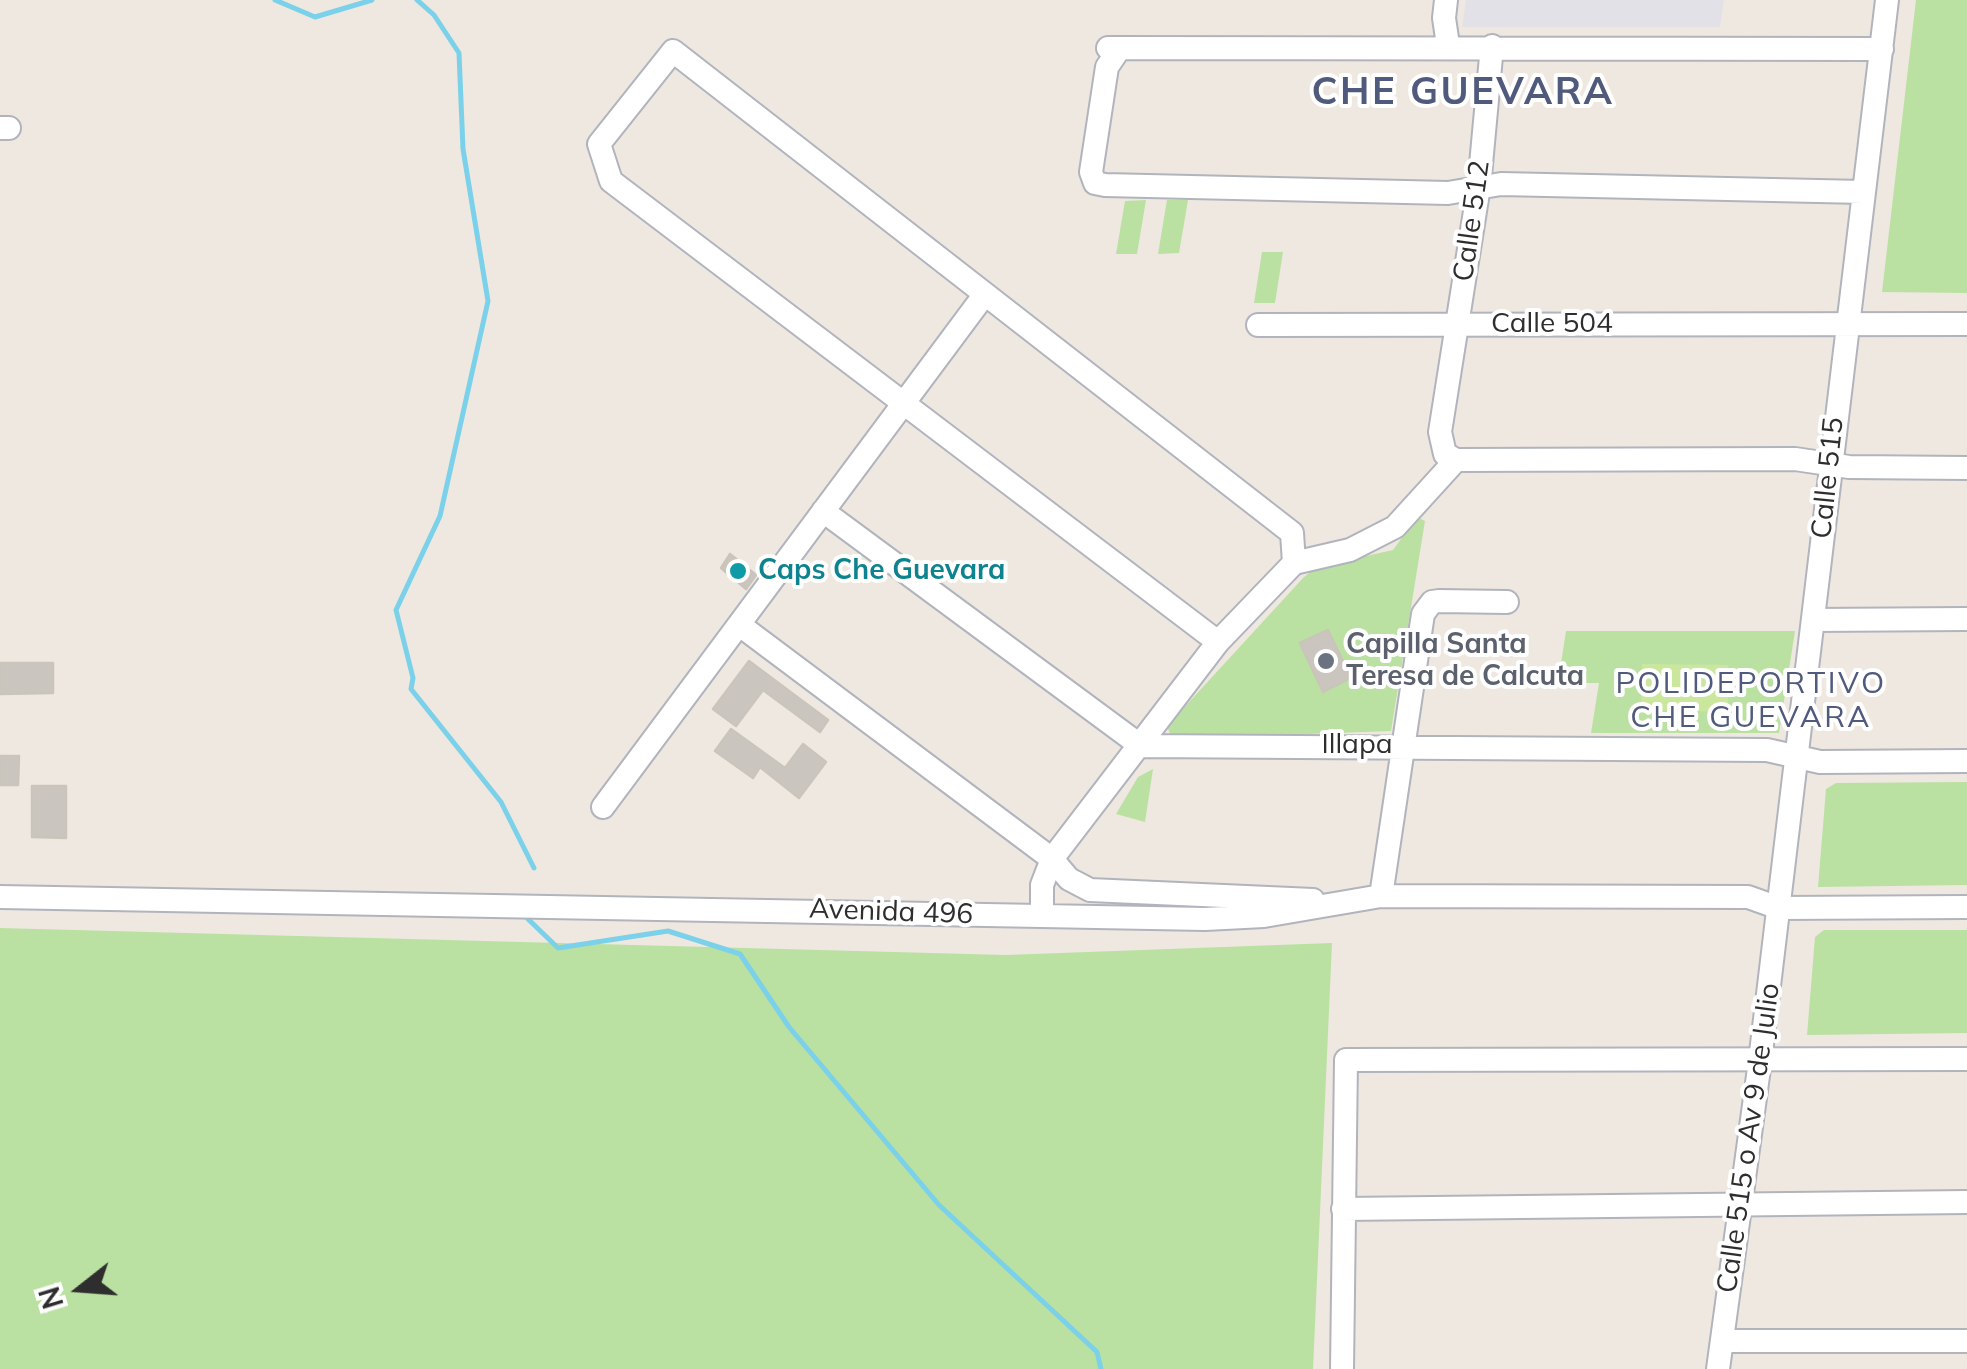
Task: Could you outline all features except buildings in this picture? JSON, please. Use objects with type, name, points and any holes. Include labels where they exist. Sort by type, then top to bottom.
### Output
[{"type":"street","points":[[1446,0],[1448,46]]},
{"type":"street","name":"Calle 515","points":[[1779,908],[1887,0]]},
{"type":"street","name":"Calle 512","points":[[1450,457],[1440,432],[1479,186],[1492,46]]},
{"type":"street","points":[[1864,192],[1479,186],[1448,192],[1096,183],[1091,172],[1113,48],[1882,49]]},
{"type":"street","points":[[1218,642],[612,182],[599,144],[673,52],[1292,533],[1294,563]]},
{"type":"street","points":[[603,806],[742,626],[985,294]]},
{"type":"street","name":"Calle 504","points":[[1258,324],[1967,324]]},
{"type":"street","points":[[1042,916],[1042,885],[1052,859],[1218,642],[1294,563],[1350,550],[1395,527],[1450,457],[1796,459],[1829,464],[1967,468]]},
{"type":"street","points":[[822,512],[1141,746]]},
{"type":"street","points":[[1381,896],[1423,614],[1439,601],[1507,602]]},
{"type":"street","points":[[1813,620],[1967,619]]},
{"type":"street","points":[[742,626],[1052,859],[1069,879],[1090,890],[1267,894],[1341,903]]},
{"type":"street","name":"Illapa","points":[[1141,746],[1767,750],[1820,762],[1967,762]]},
{"type":"street","name":"Avenida 496","points":[[0,897],[1042,916],[1244,917],[1381,896],[1748,898],[1779,908],[1967,908]]},
{"type":"street","name":"Calle 515 o Av 9 de Julio","points":[[1718,1369],[1779,908]]},
{"type":"street","points":[[1342,1369],[1346,1060],[1967,1059]]},
{"type":"street","points":[[1343,1210],[1967,1202]]},
{"type":"street","points":[[1722,1340],[1967,1341]]},
{"type":"shaded area","points":[[1466,0],[1724,0],[1720,27],[1462,27]]},
{"type":"green space","points":[[1916,0],[1967,0],[1967,293],[1882,292]]},
{"type":"green space","points":[[1146,200],[1137,254],[1116,254],[1125,201]]},
{"type":"green space","points":[[1167,200],[1188,200],[1179,253],[1158,254]]},
{"type":"green space","points":[[1262,252],[1283,252],[1275,303],[1254,303]]},
{"type":"green space","points":[[1417,517],[1425,521],[1391,731],[1172,739],[1167,726],[1304,577],[1317,567],[1393,550]]},
{"type":"green space","points":[[1566,631],[1795,631],[1779,733],[1591,733],[1599,683],[1558,683]]},
{"type":"green space","points":[[1642,664],[1728,665],[1728,712],[1641,710]]},
{"type":"green space","points":[[1153,769],[1145,822],[1116,814],[1138,777]]},
{"type":"green space","points":[[1967,782],[1967,885],[1818,887],[1826,789],[1836,783]]},
{"type":"green space","points":[[0,928],[1006,955],[1332,943],[1313,1369],[0,1369]]},
{"type":"green space","points":[[1824,930],[1967,930],[1967,1033],[1807,1035],[1815,937]]},
{"type":"waterway","points":[[275,0],[315,17],[372,0]]},
{"type":"waterway","points":[[417,0],[434,15],[459,53],[463,149],[488,301],[440,516],[396,610],[413,678],[411,689],[501,802],[534,868]]},
{"type":"waterway","points":[[528,919],[558,948],[668,931],[740,954],[789,1027],[939,1205],[1097,1352],[1101,1369]]},
{"type":"place","name":"Caps Che Guevara","points":[[738,571]]},
{"type":"place","name":"Capilla Santa Teresa de Calcuta","points":[[1326,661]]},
{"type":"district","name":"CHE GUEVARA","points":[[1463,93]]},
{"type":"district","name":"POLIDEPORTIVO CHE GUEVARA","points":[[1751,701]]}]
